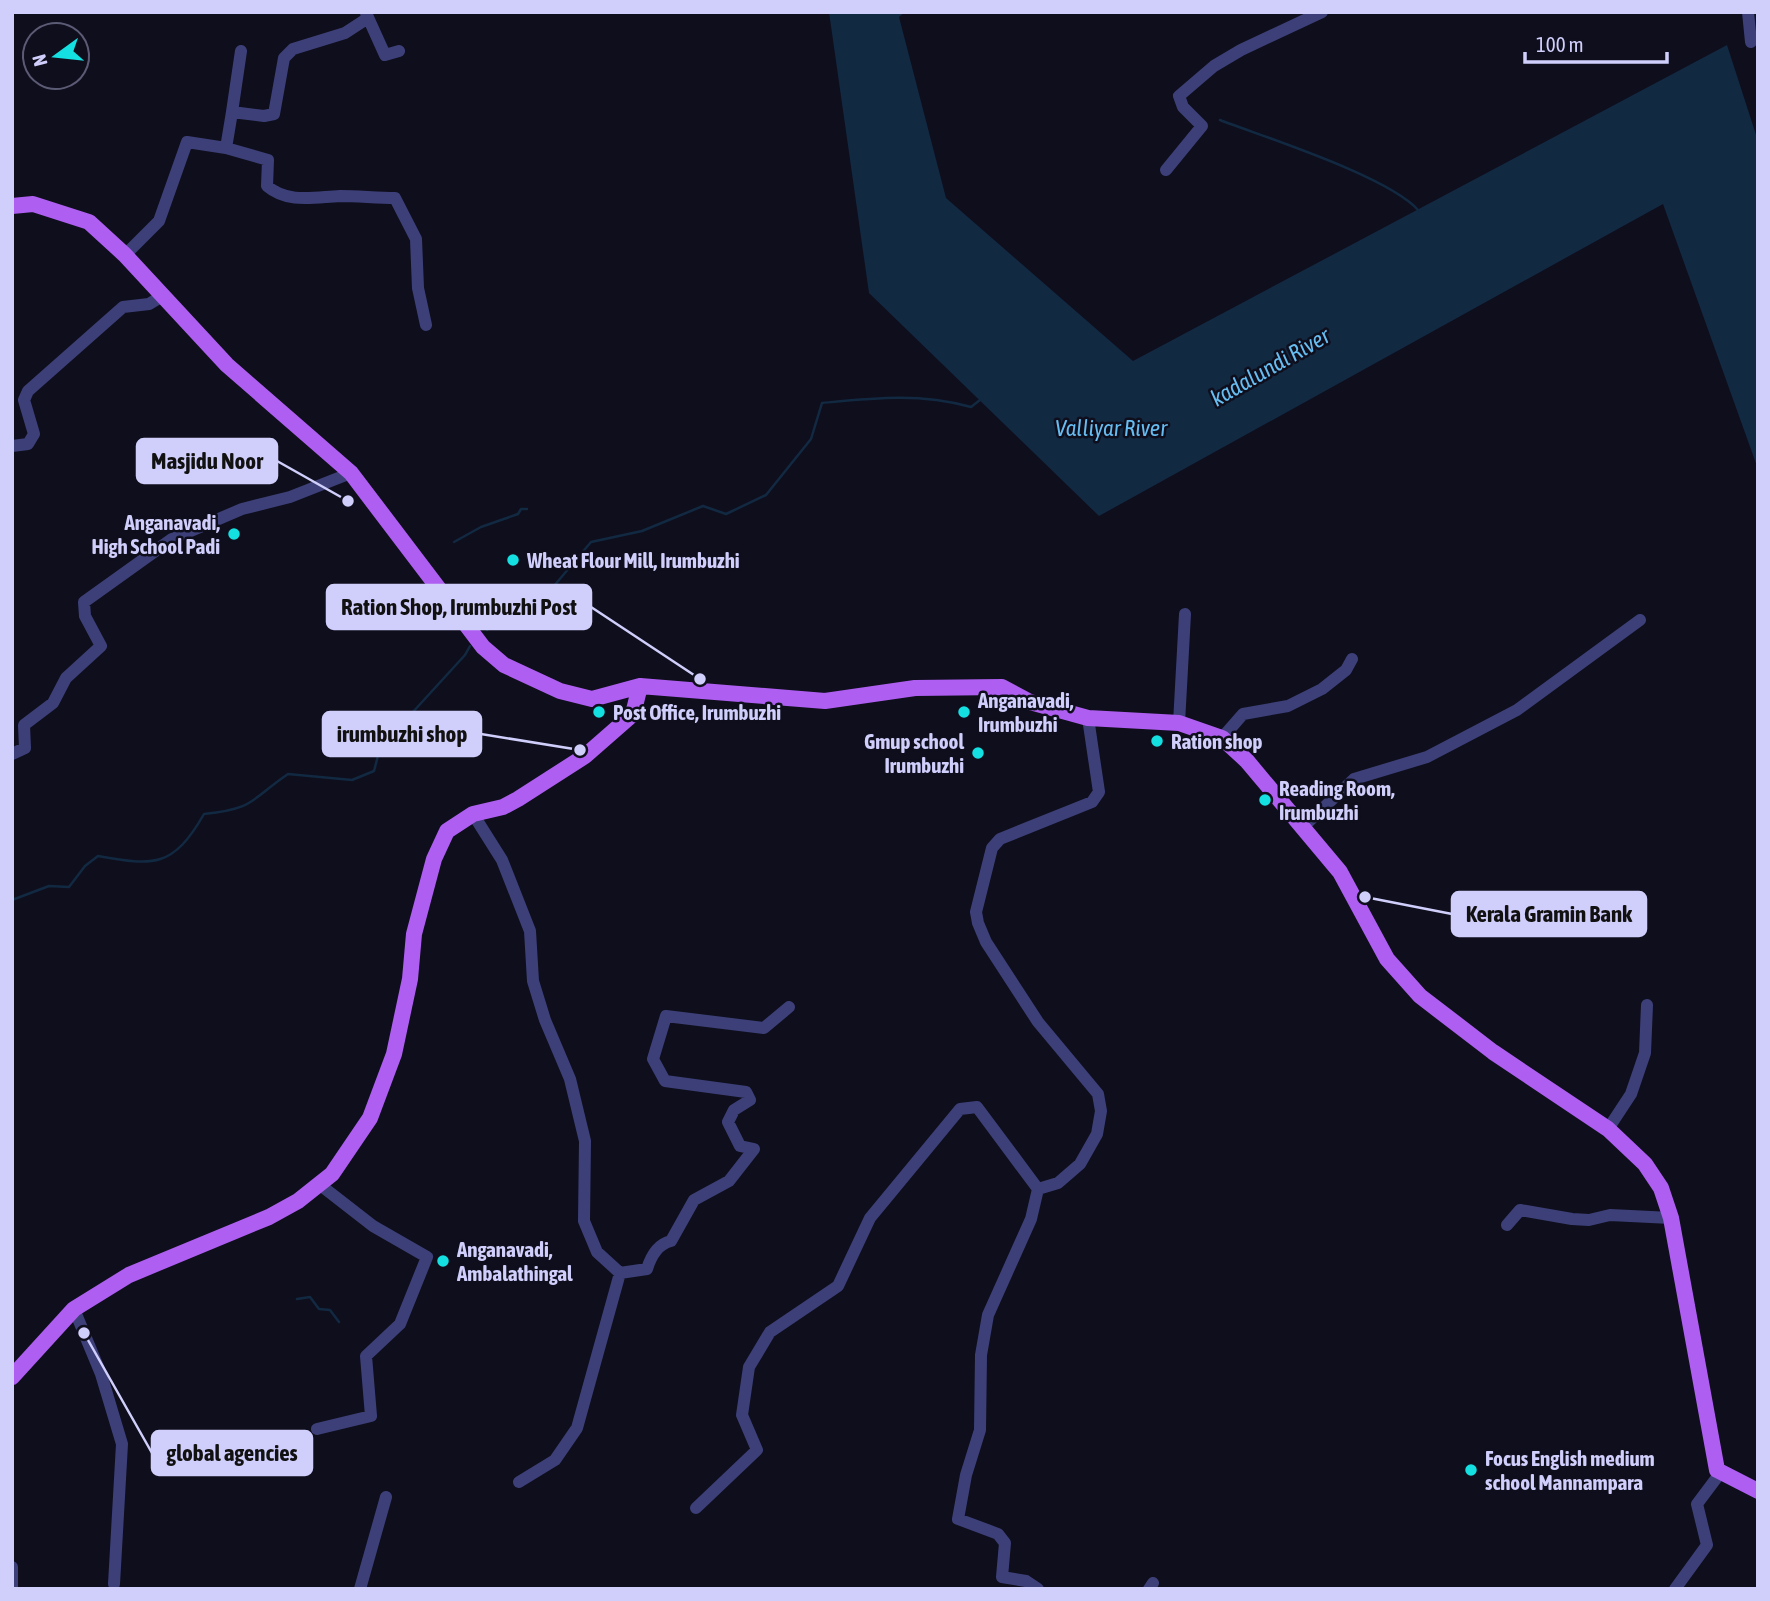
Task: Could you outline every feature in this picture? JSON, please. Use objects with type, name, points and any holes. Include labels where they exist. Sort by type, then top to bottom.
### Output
[{"type":"main road","points":[[12,206],[33,204],[89,222],[125,255],[257,393],[312,436],[351,473],[415,553],[471,633],[504,665],[560,691],[592,699],[640,686],[825,701],[915,688],[1002,687],[1030,702],[1088,718],[1179,723],[1222,738],[1247,761],[1340,872],[1387,959],[1420,996],[1493,1052],[1608,1129],[1645,1164],[1661,1188],[1671,1218],[1717,1470],[1758,1491]]},
{"type":"main road","points":[[12,1377],[74,1309],[129,1275],[269,1217],[298,1201],[344,1160],[370,1118],[394,1054],[410,979],[414,934],[434,859],[447,831],[472,814],[503,807],[518,799],[592,751],[633,714],[640,686]]},
{"type":"street","points":[[1166,170],[1202,126],[1184,107],[1179,96],[1214,66],[1241,50],[1322,12]]},
{"type":"street","points":[[1748,12],[1751,42]]},
{"type":"street","points":[[232,112],[264,116],[274,114],[284,58],[293,49],[345,33],[367,15],[385,55],[399,51]]},
{"type":"street","points":[[226,148],[241,51]]},
{"type":"street","points":[[125,255],[159,222],[187,142],[226,148],[268,160],[267,186],[276,194],[307,199],[395,198],[416,239],[418,289],[426,325]]},
{"type":"street","points":[[12,446],[28,444],[34,434],[23,400],[28,390],[123,307],[149,304],[164,295]]},
{"type":"street","points":[[12,754],[25,748],[24,725],[53,703],[66,678],[102,646],[85,616],[84,602],[96,592],[172,539],[242,509],[290,497],[351,473]]},
{"type":"street","points":[[1179,723],[1185,614]]},
{"type":"street","points":[[1302,828],[1354,779],[1427,757],[1517,710],[1640,620]]},
{"type":"street","points":[[1222,738],[1242,714],[1287,706],[1322,689],[1346,670],[1352,659]]},
{"type":"street","points":[[1038,1189],[1058,1183],[1080,1164],[1097,1134],[1101,1111],[1098,1094],[1038,1022],[986,942],[976,912],[992,848],[1000,839],[1092,802],[1099,792],[1088,718]]},
{"type":"street","points":[[472,814],[502,860],[530,931],[533,981],[545,1020],[570,1079],[585,1141],[584,1221],[597,1252],[620,1273]]},
{"type":"street","points":[[1608,1129],[1631,1094],[1645,1053],[1647,1005]]},
{"type":"street","points":[[620,1273],[647,1269],[657,1250],[663,1243],[671,1241],[694,1200],[729,1181],[754,1149],[740,1146],[728,1122],[734,1110],[750,1100],[746,1092],[665,1081],[653,1059],[666,1016],[764,1028],[789,1006]]},
{"type":"street","points":[[696,1508],[757,1450],[742,1415],[743,1399],[748,1367],[770,1332],[838,1286],[870,1218],[960,1109],[978,1107],[1038,1189],[1031,1219],[988,1315],[981,1355],[980,1430],[966,1475],[958,1518],[998,1534],[1005,1543],[1002,1577],[1026,1581],[1038,1589]]},
{"type":"street","points":[[317,1429],[371,1416],[366,1356],[400,1324],[427,1257],[373,1226],[319,1184]]},
{"type":"street","points":[[1507,1225],[1520,1210],[1589,1220],[1610,1215],[1671,1218]]},
{"type":"street","points":[[519,1482],[555,1460],[577,1428],[620,1273]]},
{"type":"street","points":[[74,1309],[101,1374],[122,1444],[114,1584]]},
{"type":"street","points":[[1675,1589],[1707,1545],[1697,1504],[1721,1472]]},
{"type":"street","points":[[360,1589],[386,1497]]},
{"type":"street","points":[[12,1567],[12,1587]]},
{"type":"water","name":"Valliyar River","points":[[829,12],[905,12],[899,17],[946,198],[1133,361],[1727,45],[1758,141],[1758,469],[1663,204],[1099,516],[869,293]]},
{"type":"waterway","points":[[1220,120],[1356,172],[1404,198],[1419,211]]},
{"type":"waterway","points":[[487,630],[510,613],[532,612],[591,542],[642,531],[703,506],[726,514],[766,495],[811,439],[822,403],[915,398],[971,407],[980,400]]},
{"type":"waterway","points":[[454,542],[481,527],[518,514],[521,509],[527,509]]},
{"type":"waterway","points":[[12,900],[49,886],[69,887],[85,866],[98,856],[148,861],[172,854],[193,832],[204,814],[243,806],[288,774],[352,780],[374,771],[380,748],[465,655],[470,646]]},
{"type":"waterway","points":[[297,1299],[310,1297],[319,1309],[330,1310],[339,1322]]},
{"type":"place","name":"Masjidu Noor","points":[[348,501]]},
{"type":"place","name":"Anganavadi, High School Padi","points":[[234,534]]},
{"type":"place","name":"Wheat Flour Mill, Irumbuzhi","points":[[513,560]]},
{"type":"place","name":"Ration Shop, Irumbuzhi Post","points":[[700,679]]},
{"type":"place","name":"Post Office, Irumbuzhi","points":[[599,712]]},
{"type":"place","name":"Anganavadi, Irumbuzhi","points":[[964,712]]},
{"type":"place","name":"Ration shop","points":[[1157,741]]},
{"type":"place","name":"irumbuzhi shop","points":[[580,750]]},
{"type":"place","name":"Gmup school Irumbuzhi","points":[[978,753]]},
{"type":"place","name":"Reading Room, Irumbuzhi","points":[[1265,800]]},
{"type":"place","name":"Kerala Gramin Bank","points":[[1365,897]]},
{"type":"place","name":"Anganavadi, Ambalathingal","points":[[443,1261]]},
{"type":"place","name":"global agencies","points":[[84,1333]]},
{"type":"place","name":"Focus English medium school Mannampara","points":[[1471,1470]]},
{"type":"water label","name":"kadalundi River","points":[[1270,367]]}]
